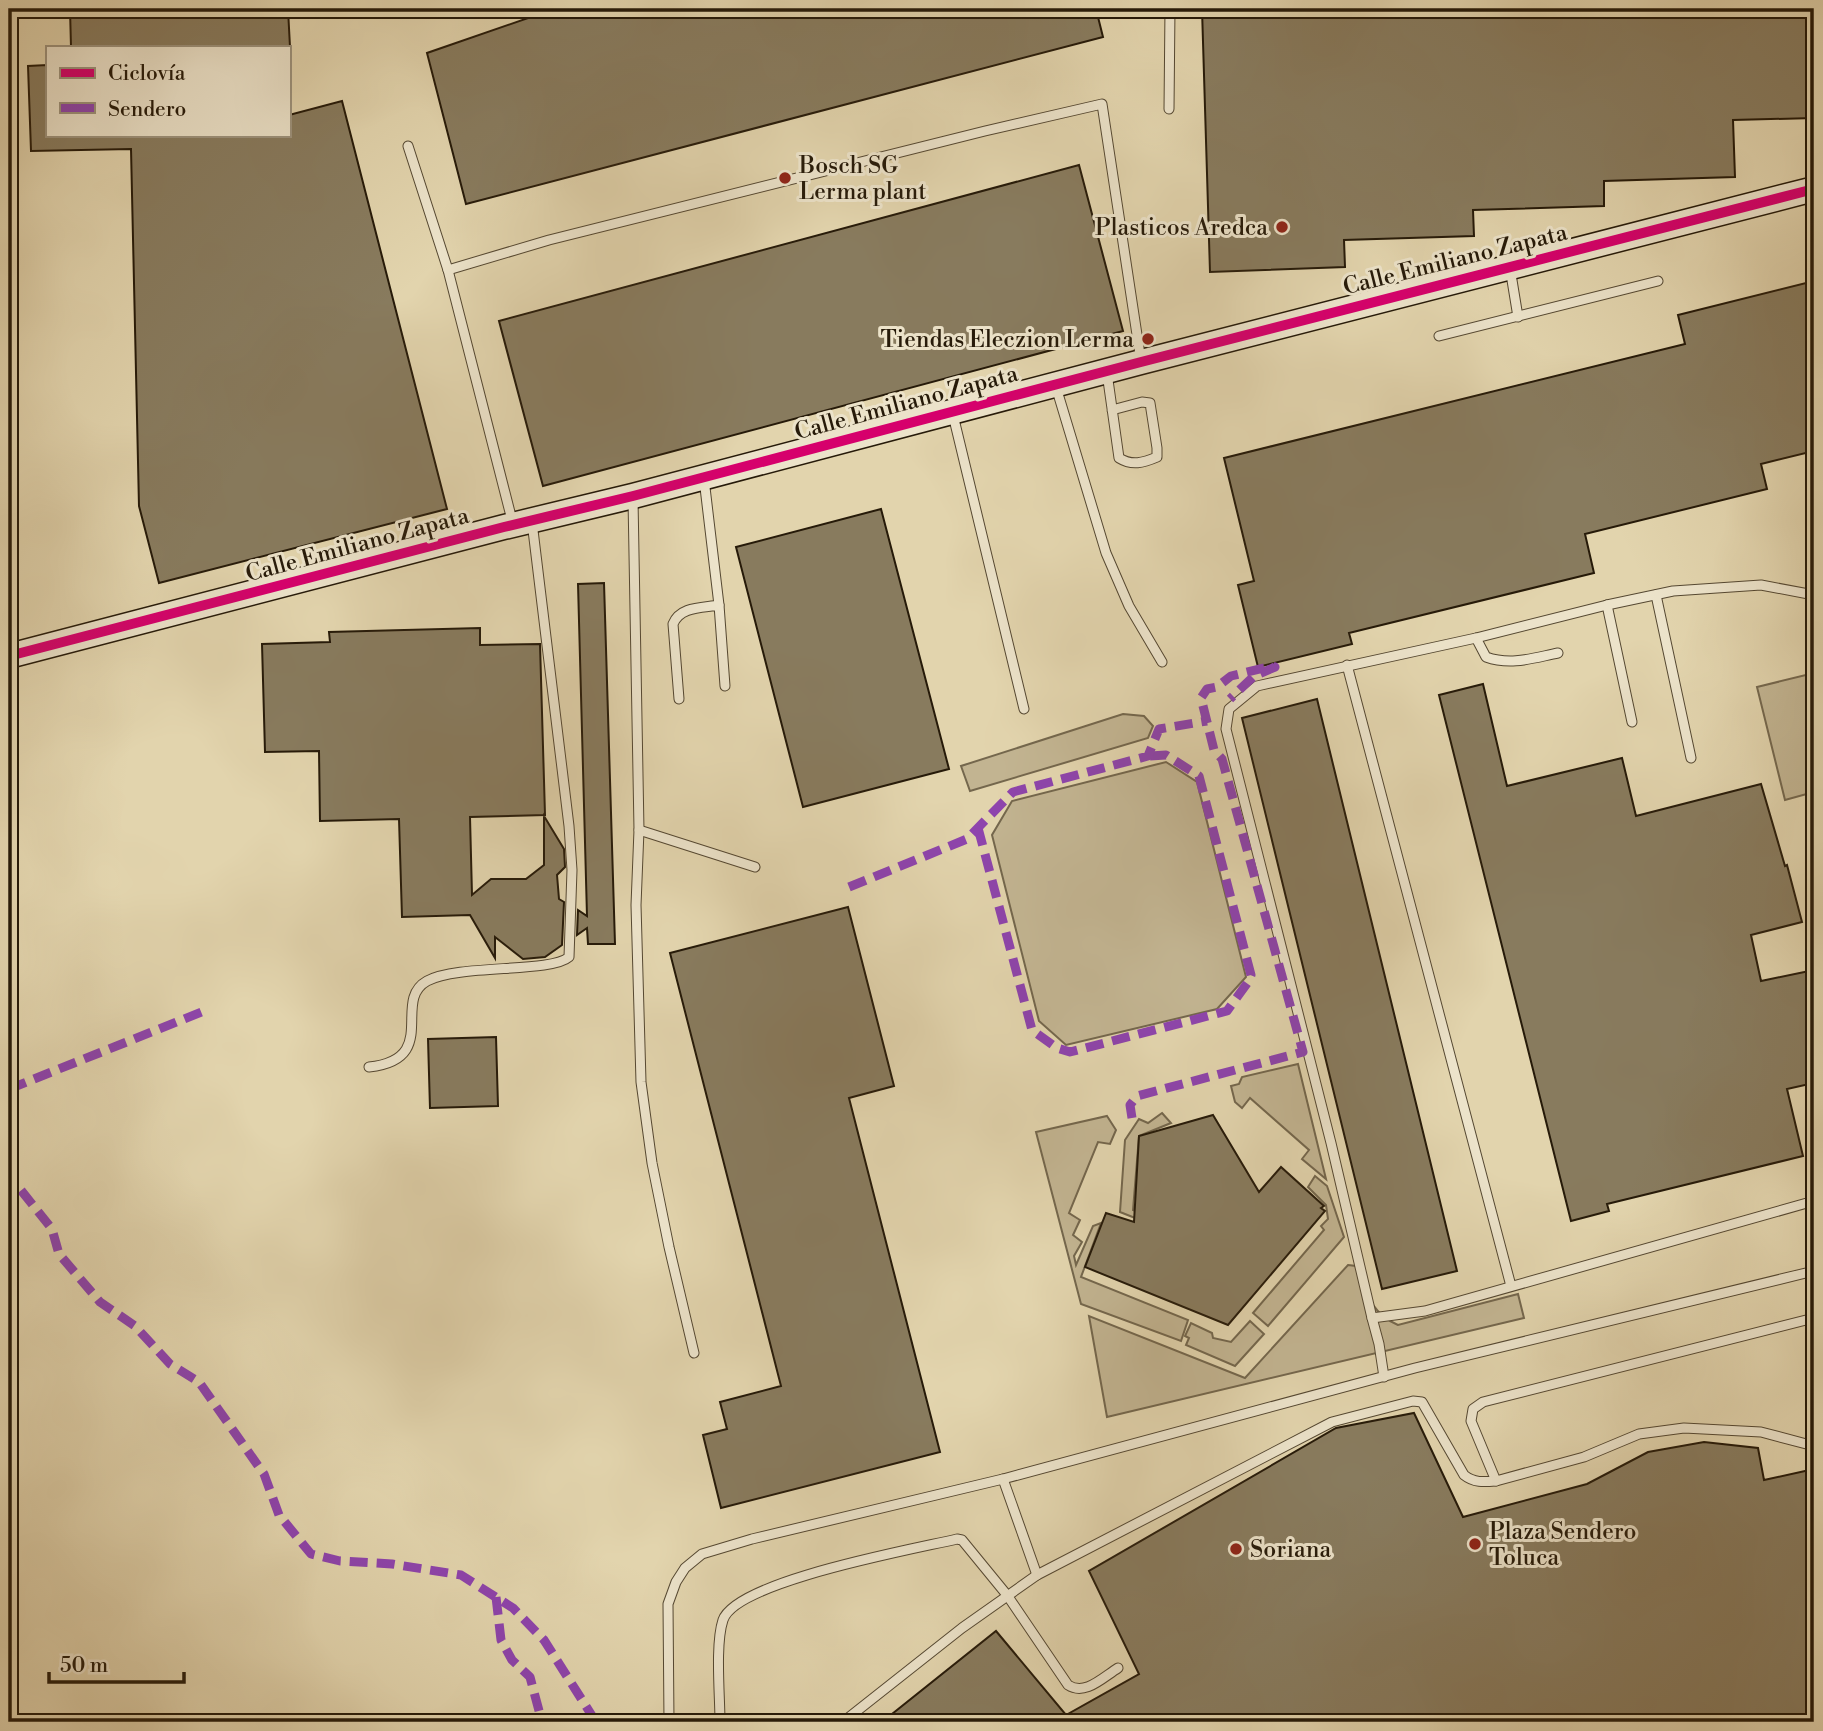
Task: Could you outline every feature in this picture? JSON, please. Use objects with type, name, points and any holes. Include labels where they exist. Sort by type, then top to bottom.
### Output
[{"type":"street","name":"Calle Emiliano Zapata","points":[[9,656],[1814,189]]},
{"type":"lane","points":[[1169,109],[1170,9]]},
{"type":"lane","points":[[448,270],[549,240],[1102,104],[1142,362]]},
{"type":"lane","points":[[369,1067],[384,1066],[398,1060],[409,1046],[414,1002],[421,985],[431,979],[495,968],[559,964],[569,957],[571,952],[572,870],[569,826],[523,523],[408,146]]},
{"type":"lane","points":[[1510,267],[1518,317]]},
{"type":"lane","points":[[1439,336],[1658,281]]},
{"type":"lane","points":[[1107,372],[1112,411],[1119,458],[1128,464],[1146,462],[1157,457],[1150,403],[1142,402],[1112,411]]},
{"type":"lane","points":[[1055,385],[1106,553],[1129,606],[1162,662]]},
{"type":"lane","points":[[952,412],[1024,709]]},
{"type":"lane","points":[[703,477],[719,605],[725,686]]},
{"type":"lane","points":[[633,496],[639,830],[636,905],[641,1082],[654,1175],[668,1247],[694,1353]]},
{"type":"lane","points":[[1384,1377],[1379,1344],[1331,1143],[1226,729],[1229,709],[1257,686],[1476,638],[1673,590],[1761,585],[1814,595]]},
{"type":"lane","points":[[1656,595],[1691,758]]},
{"type":"lane","points":[[679,699],[673,624],[675,619],[685,611],[719,605]]},
{"type":"lane","points":[[1607,605],[1632,722]]},
{"type":"lane","points":[[1476,638],[1486,657],[1500,662],[1558,653]]},
{"type":"lane","points":[[1347,665],[1511,1286]]},
{"type":"lane","points":[[639,830],[755,867]]},
{"type":"lane","points":[[1372,1318],[1417,1312],[1814,1201]]},
{"type":"lane","points":[[669,1722],[668,1604],[676,1582],[685,1568],[702,1554],[752,1539],[1003,1479],[1384,1377],[1814,1271]]},
{"type":"lane","points":[[1496,1481],[1471,1421],[1473,1409],[1483,1402],[1814,1318]]},
{"type":"lane","points":[[843,1722],[1007,1595],[1038,1575],[1332,1422],[1419,1401],[1425,1405],[1464,1475],[1475,1481],[1496,1481],[1584,1457],[1639,1434],[1684,1428],[1761,1432],[1814,1446]]},
{"type":"lane","points":[[1003,1479],[1038,1575]]},
{"type":"lane","points":[[720,1722],[720,1650],[723,1621],[728,1611],[739,1602],[776,1585],[827,1569],[957,1539],[962,1540],[1007,1595],[1068,1685],[1076,1690],[1084,1689],[1118,1668]]},
{"type":"shaded area","points":[[1814,673],[1814,792],[1785,800],[1757,687]]},
{"type":"shaded area","points":[[1123,714],[1144,716],[1153,726],[1148,738],[970,791],[961,766]]},
{"type":"shaded area","points":[[1166,762],[1197,782],[1246,977],[1217,1009],[1066,1045],[1039,1021],[992,835],[1012,801]]},
{"type":"shaded area","points":[[1298,1064],[1326,1179],[1302,1159],[1309,1150],[1250,1098],[1242,1108],[1235,1102],[1231,1086],[1239,1084],[1242,1077]]},
{"type":"shaded area","points":[[1162,1113],[1171,1123],[1139,1136],[1133,1210],[1201,1235],[1203,1245],[1120,1212],[1125,1140],[1139,1119],[1148,1123]]},
{"type":"shaded area","points":[[1107,1116],[1116,1130],[1110,1144],[1098,1142],[1069,1213],[1080,1220],[1073,1235],[1082,1242],[1074,1256],[1076,1265],[1093,1226],[1101,1223],[1081,1277],[1188,1320],[1181,1341],[1081,1304],[1036,1132]]},
{"type":"shaded area","points":[[1315,1176],[1327,1186],[1344,1237],[1268,1326],[1253,1313],[1324,1230],[1321,1226],[1328,1219],[1326,1205],[1308,1187]]},
{"type":"shaded area","points":[[1348,1265],[1356,1266],[1375,1308],[1398,1325],[1518,1294],[1524,1318],[1107,1417],[1089,1316],[1245,1378]]},
{"type":"shaded area","points":[[1250,1321],[1264,1334],[1235,1366],[1186,1345],[1189,1338],[1185,1336],[1191,1323],[1212,1333],[1213,1338],[1231,1342]]},
{"type":"building","points":[[70,9],[288,9],[290,46],[71,46]]},
{"type":"building","points":[[554,9],[1096,9],[1103,37],[466,204],[427,53]]},
{"type":"building","points":[[1202,9],[1814,9],[1814,118],[1733,120],[1735,177],[1604,181],[1604,206],[1473,210],[1474,236],[1344,240],[1345,267],[1210,272]]},
{"type":"building","points":[[46,65],[46,136],[290,136],[290,115],[342,101],[447,509],[159,583],[139,506],[131,149],[31,151],[28,66]]},
{"type":"building","points":[[1079,165],[1123,331],[543,486],[499,321]]},
{"type":"building","points":[[1814,281],[1814,451],[1761,464],[1767,489],[1585,534],[1594,573],[1349,633],[1352,644],[1258,667],[1238,585],[1254,581],[1224,458],[1685,344],[1678,315]]},
{"type":"building","points":[[881,509],[949,769],[803,807],[736,547]]},
{"type":"building","points":[[604,583],[615,944],[588,944],[587,928],[577,935],[578,910],[587,916],[578,584]]},
{"type":"building","points":[[480,628],[480,645],[540,644],[545,815],[470,817],[472,895],[491,879],[526,879],[544,865],[544,816],[564,849],[565,867],[557,875],[559,899],[564,902],[562,945],[545,957],[523,959],[495,937],[495,958],[470,915],[402,917],[399,819],[320,821],[319,751],[265,752],[262,644],[330,642],[329,632]]},
{"type":"building","points":[[1483,684],[1507,786],[1622,758],[1636,816],[1761,784],[1802,922],[1751,935],[1761,981],[1814,970],[1814,1083],[1787,1089],[1803,1156],[1607,1204],[1609,1211],[1571,1221],[1439,695]]},
{"type":"building","points":[[1317,699],[1457,1271],[1382,1289],[1242,718]]},
{"type":"building","points":[[848,907],[894,1086],[849,1098],[940,1452],[721,1508],[703,1435],[727,1429],[720,1402],[781,1386],[670,953]]},
{"type":"building","points":[[496,1037],[498,1106],[430,1108],[428,1039]]},
{"type":"building","points":[[1213,1115],[1259,1192],[1281,1167],[1324,1206],[1321,1208],[1325,1211],[1228,1325],[1085,1267],[1106,1213],[1134,1222],[1139,1136]]},
{"type":"building","name":"Plaza Sendero Toluca","points":[[1414,1413],[1463,1517],[1587,1484],[1648,1452],[1704,1442],[1758,1448],[1764,1480],[1814,1469],[1814,1717],[1800,1722],[882,1722],[996,1631],[1066,1715],[1139,1674],[1089,1571],[1336,1428]]},
{"type":"marked path","points":[[1132,1118],[1130,1105],[1137,1096],[1303,1052],[1222,759],[1214,750],[1201,698],[1207,689],[1217,687],[1231,676],[1275,667],[1254,676],[1230,699]]},
{"type":"marked path","points":[[849,887],[967,839],[1013,792],[1148,756],[1159,729],[1207,721]]},
{"type":"marked path","points":[[978,828],[1032,1030],[1057,1048],[1070,1052],[1227,1011],[1251,975],[1199,776],[1166,755],[1148,756]]},
{"type":"marked path","points":[[9,1089],[209,1009]]},
{"type":"marked path","points":[[9,1167],[12,1179],[52,1229],[59,1254],[100,1302],[135,1326],[170,1364],[199,1382],[264,1474],[279,1515],[311,1554],[340,1561],[392,1564],[461,1575],[513,1608],[544,1640],[596,1722]]},
{"type":"marked path","points":[[496,1597],[501,1640],[512,1660],[530,1677],[542,1722]]},
{"type":"cycle path","points":[[9,656],[1814,189]]},
{"type":"place","name":"Bosch SG Lerma plant","points":[[785,178]]},
{"type":"place","name":"Plasticos Aredca","points":[[1282,227]]},
{"type":"place","name":"Tiendas Eleczion Lerma","points":[[1148,339]]},
{"type":"place","name":"Plaza Sendero Toluca","points":[[1475,1544]]},
{"type":"place","name":"Soriana","points":[[1236,1549]]}]
